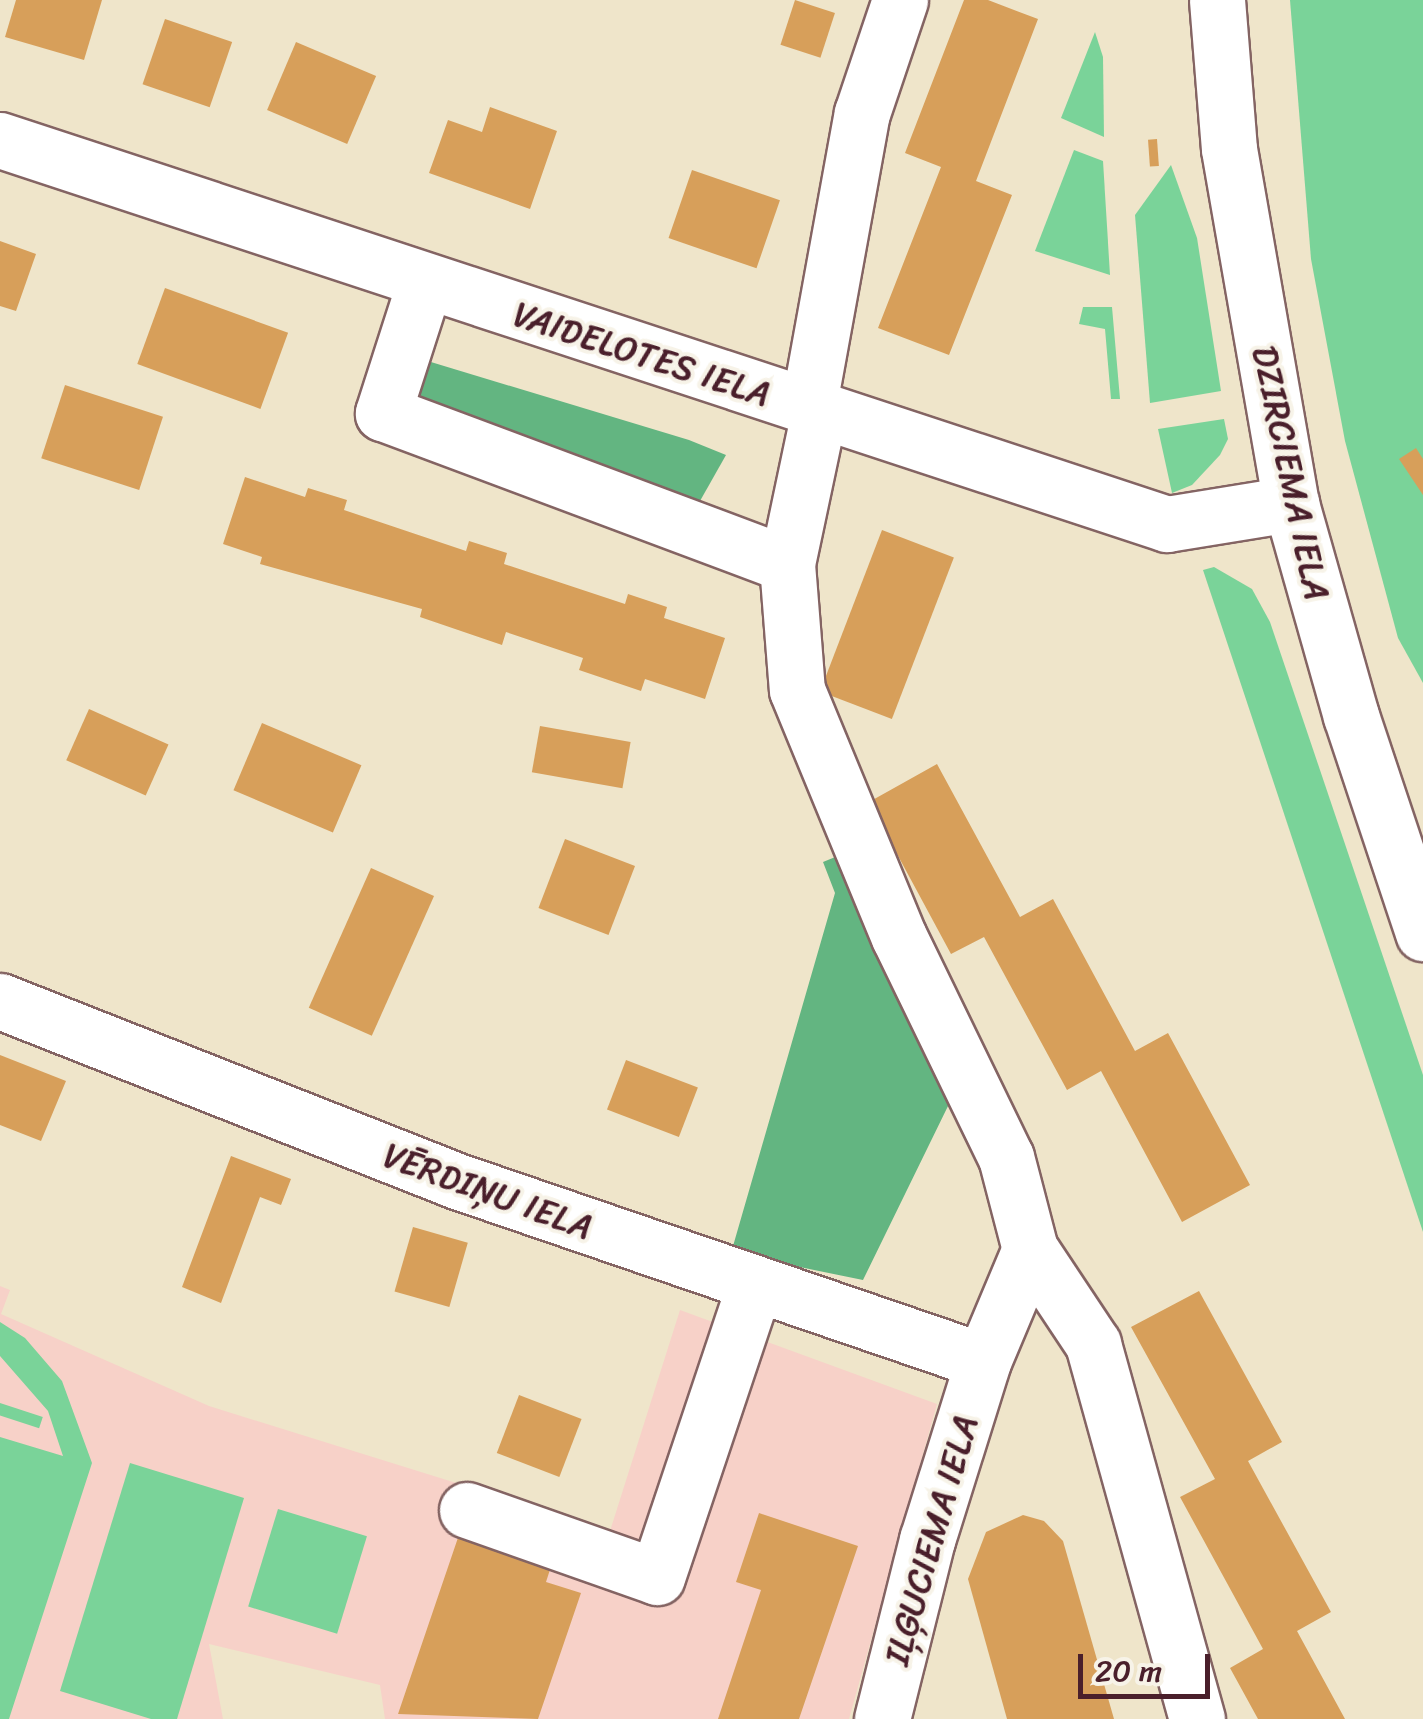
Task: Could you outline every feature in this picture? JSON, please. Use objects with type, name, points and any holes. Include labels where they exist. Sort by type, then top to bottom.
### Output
[{"type":"street","points":[[900,0],[862,113],[787,564],[797,690],[899,937],[1006,1157],[1030,1249],[1093,1344],[1197,1719]]},
{"type":"street","name":"DZIRCIEMA IELA","points":[[1216,0],[1229,149],[1291,504],[1350,716],[1423,933]]},
{"type":"street","name":"VAIDELOTES IELA","points":[[0,140],[813,411],[1167,524],[1291,504]]},
{"type":"street","points":[[424,282],[383,413],[787,564]]},
{"type":"street","name":"VĒRDIŅU IELA","points":[[0,1001],[454,1180],[754,1287],[983,1361]]},
{"type":"street","name":"IĻĢUCIEMA IELA","points":[[882,1719],[926,1540],[983,1361],[1030,1249]]},
{"type":"street","points":[[467,1510],[657,1577],[754,1287]]},
{"type":"shaded area","points":[[0,1286],[10,1290],[1,1314],[209,1406],[610,1531],[680,1310],[937,1404],[849,1719],[385,1719],[380,1685],[209,1644],[223,1719],[0,1719]]},
{"type":"green space","points":[[1290,0],[1423,0],[1423,683],[1398,638],[1345,441],[1311,259]]},
{"type":"green space","points":[[1095,32],[1103,57],[1104,137],[1061,118]]},
{"type":"green space","points":[[1074,150],[1103,161],[1110,275],[1035,251]]},
{"type":"green space","points":[[1171,165],[1197,238],[1221,391],[1150,403],[1135,215]]},
{"type":"green space","points":[[1083,307],[1112,307],[1120,399],[1111,399],[1105,329],[1079,324]]},
{"type":"green space","points":[[421,359],[689,440],[726,455],[700,501],[409,394]]},
{"type":"green space","points":[[1224,419],[1228,439],[1220,455],[1192,485],[1172,493],[1158,429]]},
{"type":"green space","points":[[1214,567],[1252,589],[1270,622],[1423,1075],[1423,1232],[1203,570]]},
{"type":"green space","points":[[850,851],[949,1104],[863,1280],[731,1253],[835,893],[823,862]]},
{"type":"green space","points":[[0,1322],[25,1338],[62,1381],[92,1463],[9,1719],[0,1719],[0,1437],[63,1456],[48,1411],[0,1356]]},
{"type":"green space","points":[[0,1403],[43,1417],[39,1428],[0,1416]]},
{"type":"green space","points":[[130,1463],[244,1498],[177,1719],[151,1719],[60,1691]]},
{"type":"green space","points":[[278,1509],[367,1536],[337,1634],[248,1607]]},
{"type":"building","points":[[16,0],[102,0],[84,60],[5,37]]},
{"type":"building","points":[[795,0],[835,13],[820,58],[780,45]]},
{"type":"building","points":[[964,0],[988,0],[1038,19],[976,181],[1012,195],[949,355],[878,328],[941,167],[905,153]]},
{"type":"building","points":[[165,19],[232,42],[210,107],[143,84]]},
{"type":"building","points":[[296,42],[376,76],[347,144],[267,110]]},
{"type":"building","points":[[490,107],[557,131],[530,209],[429,173],[448,120],[482,132]]},
{"type":"building","points":[[1157,139],[1159,166],[1150,167],[1148,140]]},
{"type":"building","points":[[692,170],[780,200],[756,268],[669,238]]},
{"type":"building","points":[[0,241],[36,254],[16,311],[0,306]]},
{"type":"building","points":[[165,288],[288,333],[260,409],[137,364]]},
{"type":"building","points":[[65,385],[163,417],[139,490],[41,458]]},
{"type":"building","points":[[1416,448],[1423,459],[1423,495],[1399,459]]},
{"type":"building","points":[[245,477],[305,497],[308,488],[347,500],[344,510],[466,551],[469,541],[507,553],[504,564],[625,604],[628,594],[667,607],[664,618],[725,638],[705,699],[645,679],[641,691],[579,670],[583,658],[506,632],[502,645],[420,617],[422,609],[260,564],[262,557],[223,544]]},
{"type":"building","points":[[882,530],[954,558],[892,719],[820,692]]},
{"type":"building","points":[[89,709],[168,744],[146,796],[66,760]]},
{"type":"building","points":[[262,723],[361,765],[333,832],[233,790]]},
{"type":"building","points":[[540,726],[631,742],[622,788],[532,772]]},
{"type":"building","points":[[937,764],[1020,917],[1053,899],[1135,1051],[1168,1033],[1250,1185],[1182,1222],[1101,1071],[1067,1090],[984,937],[951,954],[869,802]]},
{"type":"building","points":[[565,839],[635,866],[608,935],[538,908]]},
{"type":"building","points":[[371,868],[434,896],[372,1036],[309,1008]]},
{"type":"building","points":[[0,1055],[66,1081],[41,1141],[0,1125]]},
{"type":"building","points":[[626,1060],[698,1088],[679,1137],[607,1109]]},
{"type":"building","points":[[231,1156],[291,1179],[281,1205],[260,1197],[221,1303],[182,1287]]},
{"type":"building","points":[[413,1227],[468,1243],[449,1307],[395,1291]]},
{"type":"building","points":[[1199,1291],[1282,1442],[1248,1461],[1331,1612],[1297,1631],[1345,1719],[1258,1719],[1230,1668],[1263,1649],[1180,1497],[1215,1479],[1131,1327]]},
{"type":"building","points":[[519,1395],[582,1419],[559,1477],[497,1453]]},
{"type":"building","points":[[759,1513],[858,1546],[799,1719],[718,1719],[761,1590],[736,1582]]},
{"type":"building","points":[[1023,1515],[1044,1521],[1063,1541],[1114,1719],[1007,1719],[968,1579],[986,1532]]},
{"type":"building","points":[[463,1523],[555,1554],[546,1582],[581,1593],[538,1719],[398,1714]]}]
